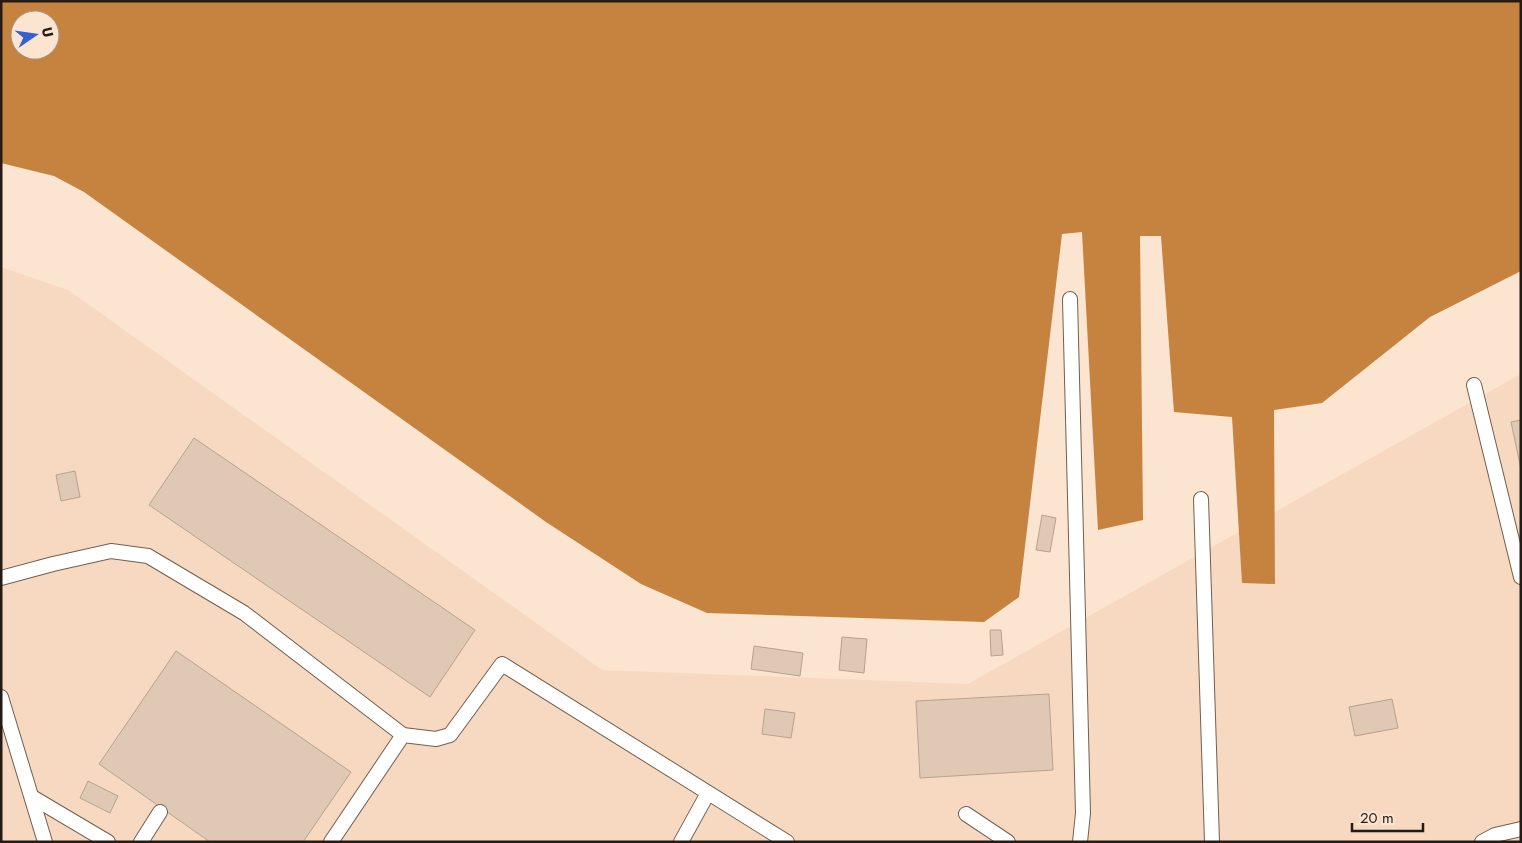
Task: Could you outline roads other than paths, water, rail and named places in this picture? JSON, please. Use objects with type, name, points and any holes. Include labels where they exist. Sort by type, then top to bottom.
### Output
[{"type":"lane","points":[[1070,299],[1083,813],[1080,842]]},
{"type":"lane","points":[[1474,385],[1521,576]]},
{"type":"lane","points":[[1201,498],[1212,842]]},
{"type":"lane","points":[[1,578],[111,551],[148,556],[244,613],[404,734],[436,739],[450,735],[502,664],[787,842]]},
{"type":"lane","points":[[1,697],[45,842]]},
{"type":"lane","points":[[331,842],[404,734]]},
{"type":"lane","points":[[681,842],[708,793]]},
{"type":"lane","points":[[32,797],[108,842]]},
{"type":"lane","points":[[141,842],[160,812]]},
{"type":"lane","points":[[966,814],[1008,842]]},
{"type":"lane","points":[[1482,842],[1495,834],[1521,829]]}]
